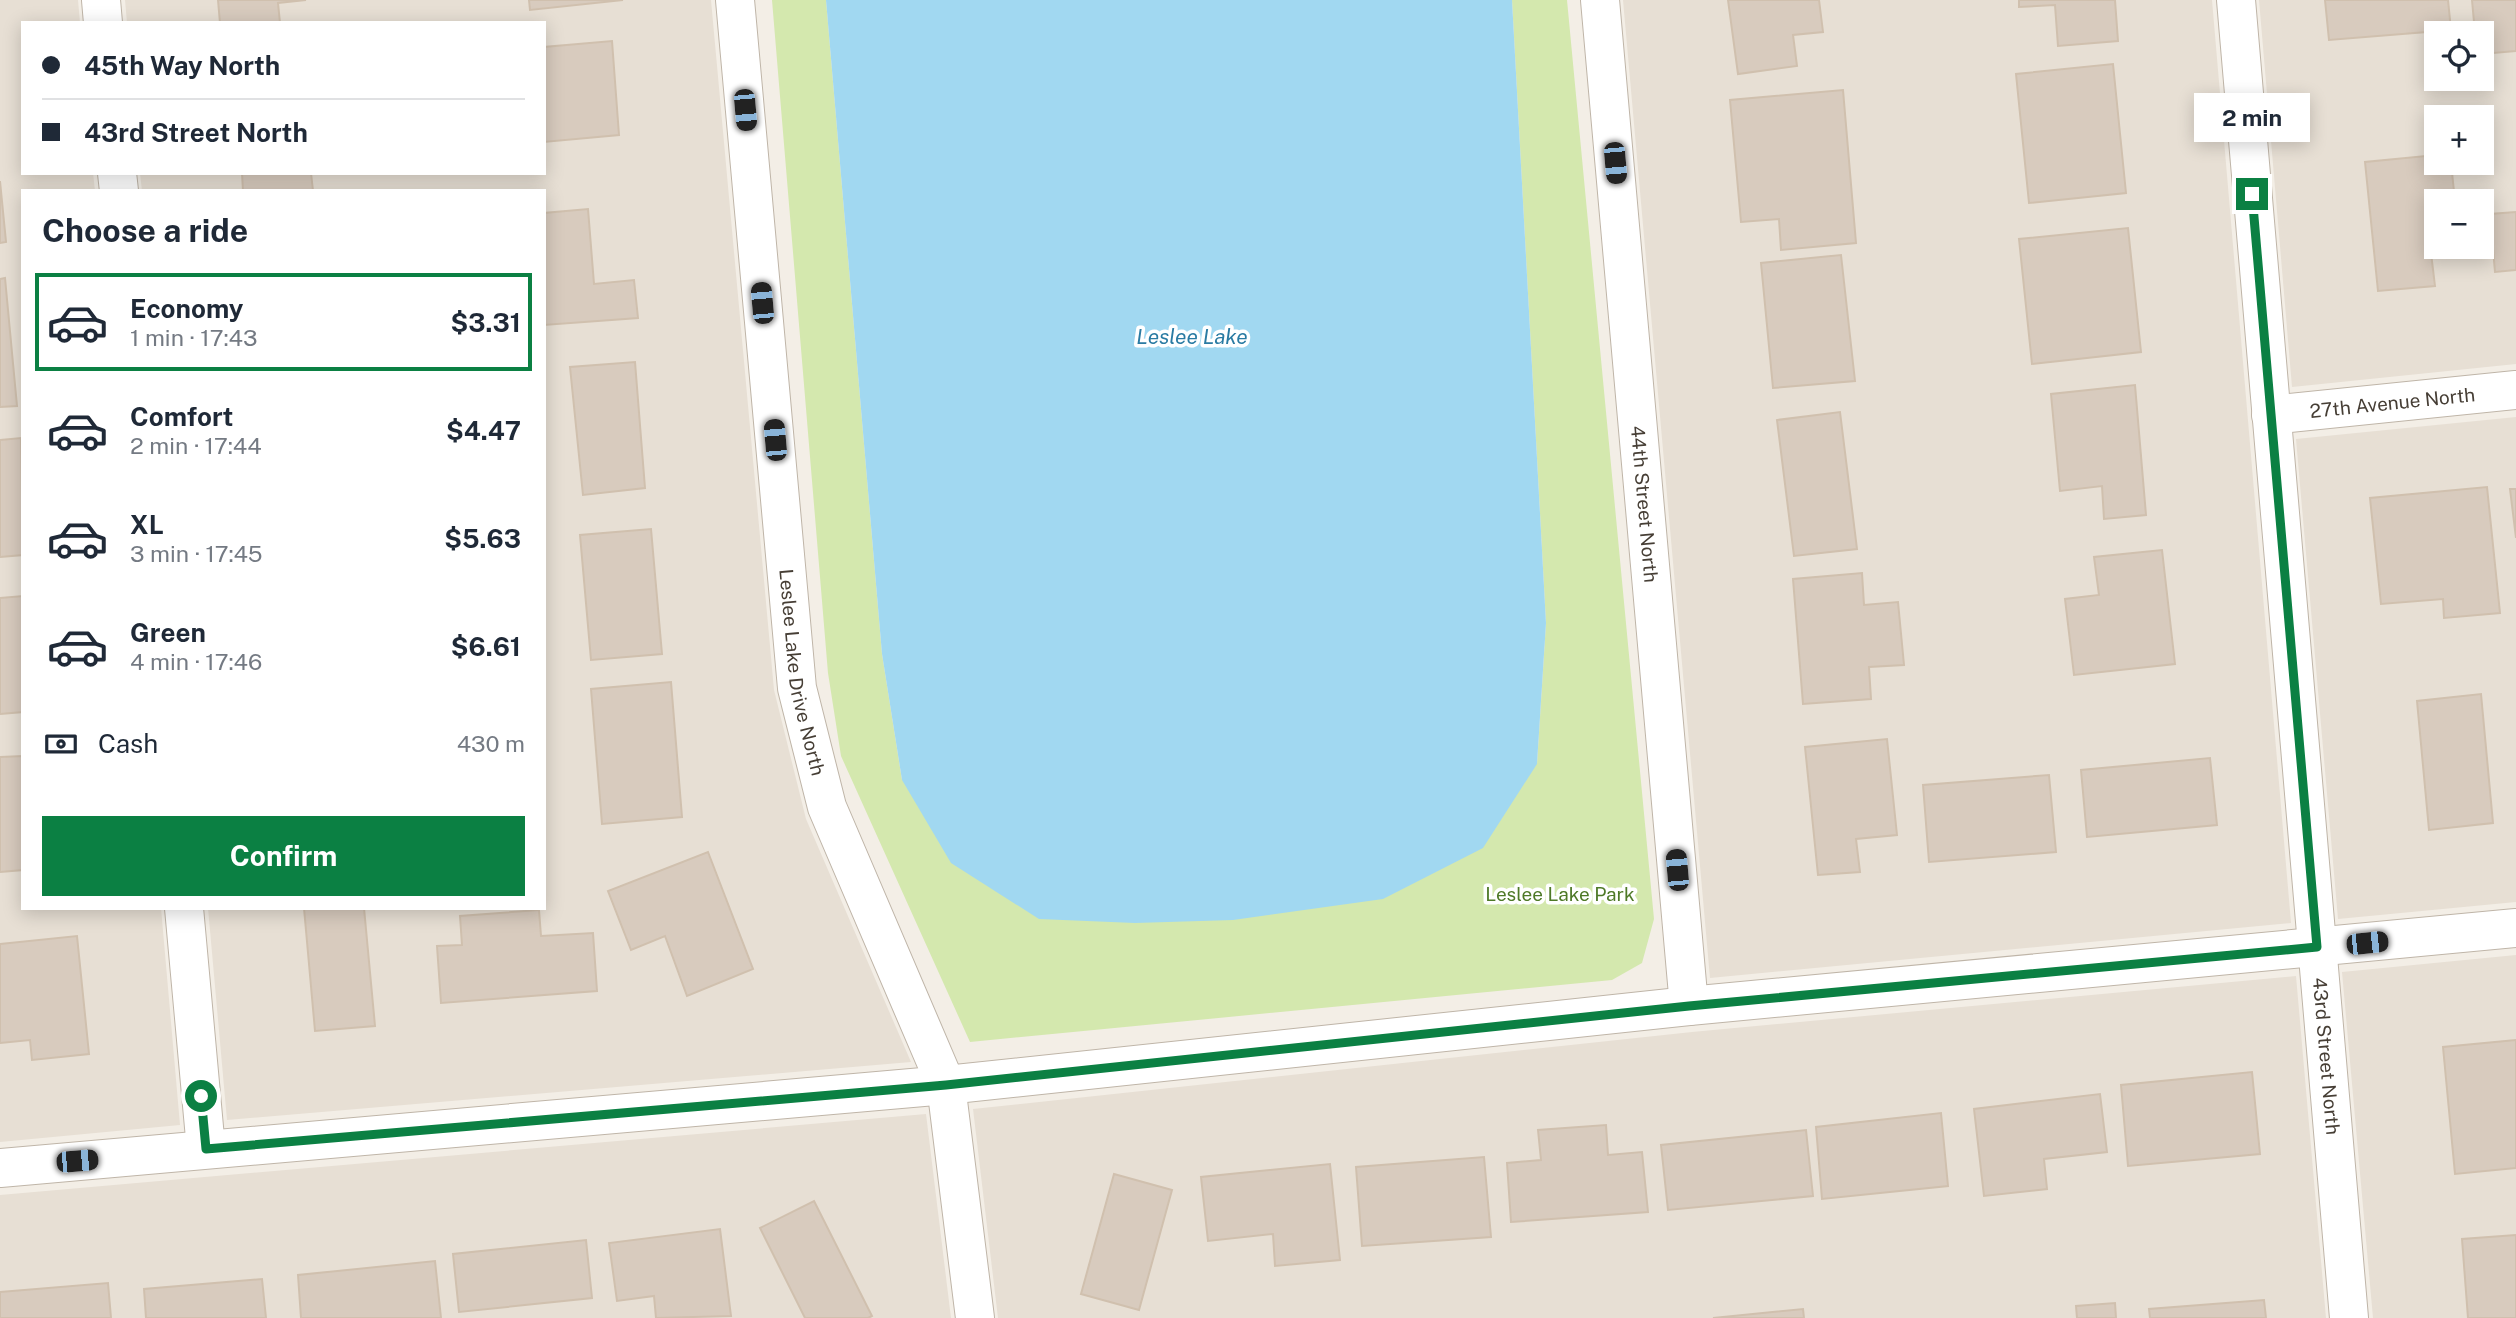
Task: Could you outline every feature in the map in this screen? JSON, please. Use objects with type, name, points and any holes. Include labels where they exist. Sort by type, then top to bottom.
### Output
[{"type":"street","points":[[101,0],[103,21]]},
{"type":"street","name":"Leslee Lake Drive North","points":[[735,0],[797,688],[827,807],[946,1085],[975,1318]]},
{"type":"street","name":"44th Street North","points":[[1600,0],[1689,1006]]},
{"type":"street","name":"43rd Street North","points":[[2236,0],[2349,1318]]},
{"type":"street","name":"27th Avenue North","points":[[2271,415],[2516,390]]},
{"type":"street","points":[[184,910],[206,1149]]},
{"type":"street","points":[[0,1168],[946,1085],[1689,1006],[2516,929]]},
{"type":"shaded area","points":[[0,0],[78,0],[80,21],[21,21],[21,175],[93,175],[95,189],[21,189],[21,910],[161,910],[180,1125],[0,1142]]},
{"type":"shaded area","points":[[125,0],[711,0],[774,690],[806,819],[911,1062],[227,1120],[208,910],[546,910],[546,189],[142,189],[140,175],[546,175],[546,21],[127,21]]},
{"type":"shaded area","points":[[1623,0],[2212,0],[2291,923],[1710,978]]},
{"type":"shaded area","points":[[2259,0],[2516,0],[2516,364],[2292,387]]},
{"type":"shaded area","points":[[2516,417],[2516,902],[2338,919],[2296,439]]},
{"type":"shaded area","points":[[2516,955],[2516,1318],[2373,1318],[2342,972]]},
{"type":"shaded area","points":[[2296,976],[2326,1318],[998,1318],[973,1109],[1692,1032]]},
{"type":"shaded area","points":[[926,1114],[951,1318],[0,1318],[0,1195]]},
{"type":"green space","name":"Leslee Lake Park","points":[[772,0],[826,0],[882,654],[902,780],[1537,764],[1546,623],[1512,0],[1567,0],[1654,919],[1642,963],[1612,980],[970,1042],[841,756],[828,673]]},
{"type":"water","name":"Leslee Lake","points":[[826,0],[1512,0],[1546,623],[1537,764],[1483,848],[1383,899],[1233,920],[1135,923],[1039,919],[951,863],[902,780],[882,654]]},
{"type":"building","points":[[218,0],[306,0],[278,3],[280,21],[220,21]]},
{"type":"building","points":[[529,0],[623,0],[530,10]]},
{"type":"building","points":[[1728,0],[1819,0],[1823,32],[1793,35],[1797,66],[1738,74]]},
{"type":"building","points":[[2019,0],[2115,0],[2118,41],[2058,46],[2055,5],[2019,7]]},
{"type":"building","points":[[2325,0],[2448,0],[2450,21],[2424,21],[2424,32],[2329,40]]},
{"type":"building","points":[[2472,0],[2516,0],[2516,51],[2494,53],[2494,21],[2474,21]]},
{"type":"building","points":[[612,41],[619,135],[546,142],[546,47]]},
{"type":"building","points":[[2113,64],[2126,193],[2029,203],[2016,74]]},
{"type":"building","points":[[1843,90],[1856,243],[1781,250],[1779,219],[1741,222],[1730,100]]},
{"type":"building","points":[[2424,156],[2424,175],[2452,175],[2454,189],[2424,189],[2424,259],[2432,259],[2435,286],[2378,291],[2365,162]]},
{"type":"building","points":[[242,175],[311,175],[313,189],[243,189]]},
{"type":"building","points":[[0,181],[6,242],[0,243]]},
{"type":"building","points":[[588,209],[594,284],[634,280],[638,318],[546,325],[546,213]]},
{"type":"building","points":[[2516,212],[2516,270],[2495,272],[2494,214]]},
{"type":"building","points":[[2128,228],[2141,352],[2032,364],[2019,239]]},
{"type":"building","points":[[1841,255],[1855,381],[1773,388],[1761,263]]},
{"type":"building","points":[[5,278],[17,406],[0,407],[0,279]]},
{"type":"building","points":[[635,362],[645,488],[583,495],[570,367]]},
{"type":"building","points":[[2135,385],[2146,515],[2104,519],[2102,486],[2060,491],[2051,394]]},
{"type":"building","points":[[1840,412],[1857,549],[1794,556],[1777,420]]},
{"type":"building","points":[[21,438],[21,555],[0,557],[0,440]]},
{"type":"building","points":[[2487,487],[2500,613],[2444,618],[2443,599],[2381,604],[2370,498]]},
{"type":"building","points":[[2510,489],[2516,489],[2516,538]]},
{"type":"building","points":[[651,529],[662,654],[591,660],[580,535]]},
{"type":"building","points":[[2162,550],[2175,664],[2074,675],[2065,599],[2099,595],[2094,557]]},
{"type":"building","points":[[1862,573],[1864,605],[1898,602],[1904,665],[1869,667],[1871,699],[1803,704],[1793,579]]},
{"type":"building","points":[[21,596],[21,712],[0,714],[0,598]]},
{"type":"building","points":[[671,682],[682,817],[602,824],[591,689]]},
{"type":"building","points":[[2481,694],[2493,823],[2429,830],[2417,701]]},
{"type":"building","points":[[1887,739],[1897,835],[1856,839],[1860,872],[1818,875],[1805,747]]},
{"type":"building","points":[[21,756],[21,870],[0,872],[0,757]]},
{"type":"building","points":[[2210,758],[2217,825],[2087,837],[2081,770]]},
{"type":"building","points":[[2049,775],[2056,852],[1929,862],[1923,785]]},
{"type":"building","points":[[708,852],[753,969],[687,996],[665,936],[631,950],[608,891]]},
{"type":"building","points":[[304,910],[364,910],[375,1026],[315,1031]]},
{"type":"building","points":[[539,910],[541,936],[593,933],[597,991],[441,1003],[437,946],[462,945],[460,916]]},
{"type":"building","points":[[77,936],[89,1054],[32,1060],[30,1040],[0,1043],[0,944]]},
{"type":"building","points":[[2516,1040],[2516,1168],[2455,1174],[2443,1047]]},
{"type":"building","points":[[2252,1072],[2260,1154],[2128,1166],[2121,1085]]},
{"type":"building","points":[[2100,1094],[2107,1152],[2044,1159],[2047,1189],[1984,1196],[1974,1109]]},
{"type":"building","points":[[1941,1113],[1948,1186],[1822,1199],[1816,1127]]},
{"type":"building","points":[[1606,1125],[1608,1155],[1642,1152],[1648,1212],[1511,1222],[1507,1163],[1541,1160],[1538,1130]]},
{"type":"building","points":[[1806,1130],[1813,1196],[1668,1210],[1661,1145]]},
{"type":"building","points":[[1484,1157],[1491,1237],[1362,1246],[1356,1167]]},
{"type":"building","points":[[1330,1164],[1340,1260],[1275,1266],[1273,1234],[1208,1241],[1201,1177]]},
{"type":"building","points":[[1114,1174],[1172,1190],[1139,1310],[1081,1294]]},
{"type":"building","points":[[814,1201],[872,1316],[868,1318],[805,1318],[760,1228]]},
{"type":"building","points":[[720,1229],[731,1316],[656,1318],[654,1296],[617,1301],[609,1243]]},
{"type":"building","points":[[2516,1235],[2516,1318],[2468,1318],[2462,1239]]},
{"type":"building","points":[[586,1240],[592,1298],[459,1312],[453,1254]]},
{"type":"building","points":[[435,1261],[441,1318],[301,1318],[298,1275]]},
{"type":"building","points":[[262,1279],[266,1318],[146,1318],[144,1289]]},
{"type":"building","points":[[108,1283],[111,1318],[0,1318],[0,1292]]},
{"type":"building","points":[[2264,1300],[2266,1318],[2150,1318],[2149,1309]]},
{"type":"building","points":[[2115,1303],[2116,1318],[2077,1318],[2076,1306]]},
{"type":"building","points":[[1803,1309],[1804,1318],[1713,1318]]},
{"type":"route","points":[[201,1096],[206,1149],[946,1085],[1689,1006],[2317,947],[2252,194]]}]
